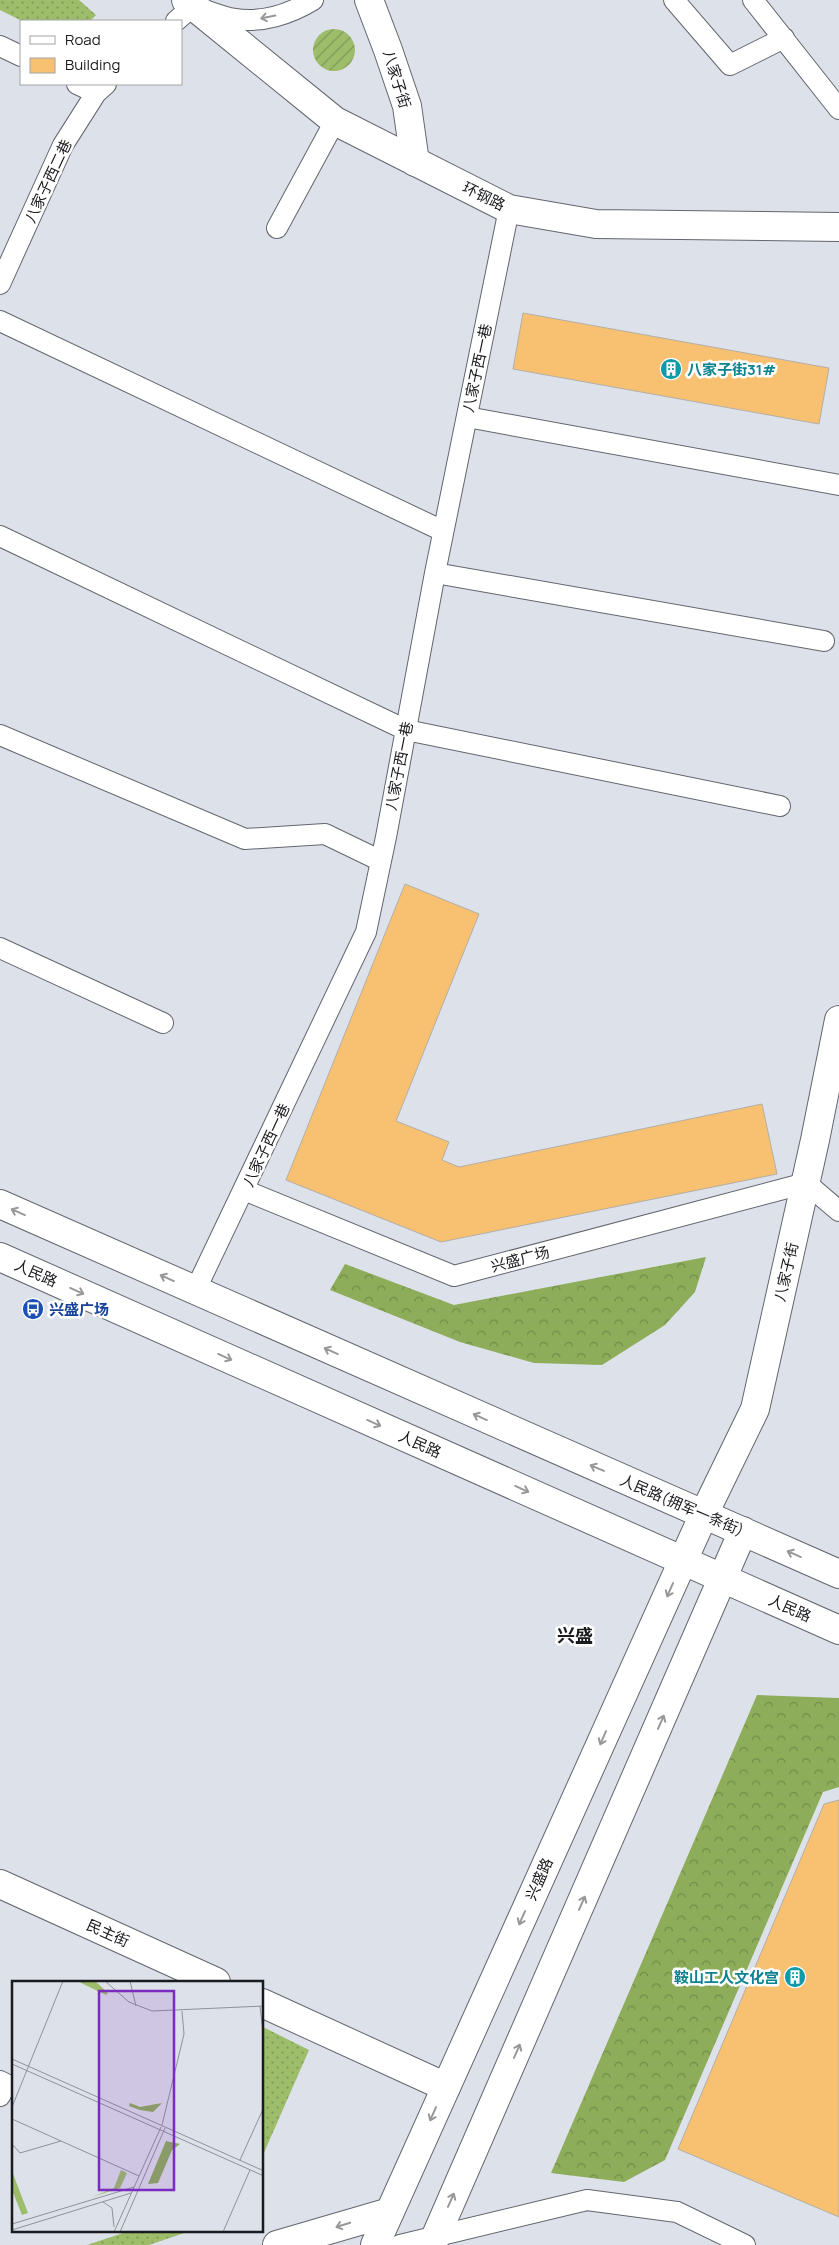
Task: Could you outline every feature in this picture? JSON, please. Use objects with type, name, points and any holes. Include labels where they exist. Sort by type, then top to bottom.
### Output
[{"type":"main road","name":"八家子街","points":[[369,0],[407,106],[415,162]]},
{"type":"main road","name":"环钢路","points":[[185,9],[335,121],[509,209],[596,224],[839,227]]},
{"type":"main road","name":"八家子街","points":[[704,1514],[755,1409],[806,1182],[839,1020]]},
{"type":"main road","points":[[0,1204],[195,1291]]},
{"type":"main road","name":"人民路","points":[[0,1257],[839,1630]]},
{"type":"main road","name":"人民路(拥军一条街)","points":[[195,1291],[839,1574]]},
{"type":"main road","name":"兴盛路","points":[[374,2245],[704,1514]]},
{"type":"main road","points":[[434,2241],[743,1532]]},
{"type":"main road","name":"民主街","points":[[0,1884],[214,1981]]},
{"type":"main road","points":[[264,2005],[446,2087]]},
{"type":"main road","points":[[278,2245],[390,2212]]},
{"type":"lane","points":[[185,9],[234,19],[257,19],[295,12],[313,0]]},
{"type":"lane","points":[[674,0],[730,65],[784,38]]},
{"type":"lane","points":[[753,0],[839,109]]},
{"type":"lane","points":[[0,46],[20,56]]},
{"type":"lane","points":[[83,85],[101,88]]},
{"type":"lane","name":"八家子西二巷","points":[[2,275],[63,145],[101,88]]},
{"type":"lane","points":[[277,228],[335,121]]},
{"type":"lane","name":"八家子西一巷","points":[[195,1291],[366,932],[443,531],[509,209]]},
{"type":"lane","points":[[0,321],[443,531]]},
{"type":"lane","points":[[467,417],[839,485]]},
{"type":"lane","points":[[0,536],[406,730],[780,806]]},
{"type":"lane","points":[[435,573],[824,641]]},
{"type":"lane","points":[[0,735],[245,839],[325,834],[381,861]]},
{"type":"lane","points":[[0,948],[163,1023]]},
{"type":"lane","points":[[806,1182],[839,1211]]},
{"type":"lane","name":"兴盛广场","points":[[244,1190],[454,1276],[806,1182]]},
{"type":"lane","points":[[0,2081],[6,2084],[0,2096]]},
{"type":"lane","points":[[400,2245],[434,2241],[587,2200],[677,2212],[745,2245]]},
{"type":"green space","points":[[0,0],[79,0],[96,15],[91,20],[20,20],[0,10]]},
{"type":"green space","points":[[334,29],[349,35],[355,50],[349,65],[334,71],[319,65],[313,50],[319,35]]},
{"type":"green space","points":[[706,1257],[695,1292],[665,1325],[602,1365],[534,1363],[460,1342],[330,1290],[345,1264],[454,1305]]},
{"type":"green space","points":[[757,1695],[839,1698],[839,1787],[823,1792],[665,2160],[624,2182],[551,2173]]},
{"type":"green space","points":[[264,2028],[309,2050],[264,2153]]},
{"type":"green space","points":[[126,2232],[187,2232],[149,2245],[87,2245]]},
{"type":"building","name":"八家子街31#","points":[[523,313],[829,368],[819,424],[513,369]]},
{"type":"building","points":[[405,884],[479,914],[396,1121],[449,1142],[442,1160],[459,1167],[762,1104],[777,1174],[441,1242],[286,1180]]},
{"type":"building","name":"鞍山工人文化宫","points":[[839,1800],[839,2217],[678,2149],[824,1804]]},
{"type":"place","name":"八家子街31#","points":[[671,369]]},
{"type":"place","name":"兴盛广场","points":[[33,1309]]},
{"type":"place","name":"鞍山工人文化宫","points":[[795,1977]]},
{"type":"district","name":"兴盛","points":[[575,1635]]}]
